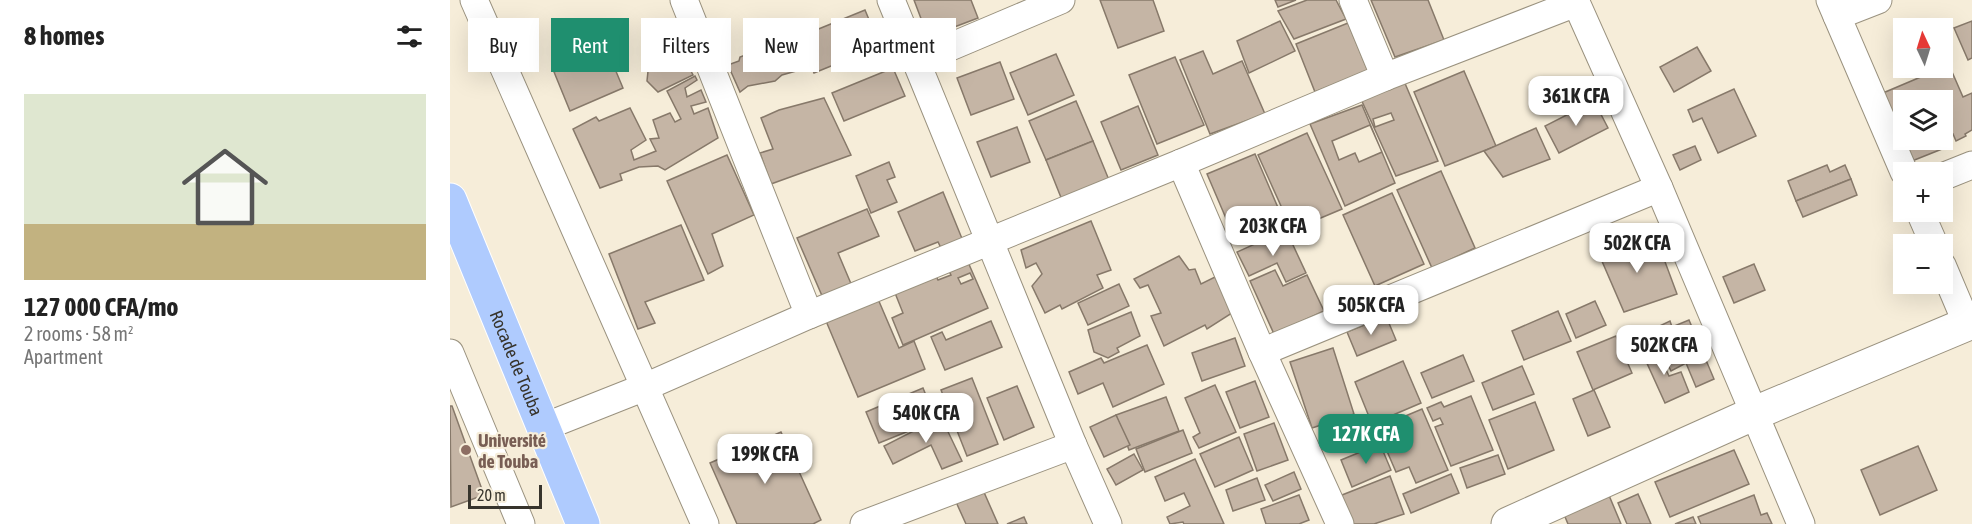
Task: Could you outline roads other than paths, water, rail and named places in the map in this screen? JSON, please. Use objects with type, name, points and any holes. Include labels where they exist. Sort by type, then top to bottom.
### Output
[{"type":"main road","name":"Rocade de Touba","points":[[450,200],[583,524]]},
{"type":"street","points":[[474,0],[705,524]]},
{"type":"street","points":[[684,0],[809,315]]},
{"type":"street","points":[[891,0],[899,18]]},
{"type":"street","points":[[956,44],[1061,0]]},
{"type":"street","points":[[1353,0],[1385,77]]},
{"type":"street","points":[[1878,0],[1834,8],[1900,162]]},
{"type":"street","points":[[544,427],[645,387],[809,315],[1385,77],[1576,1],[1659,188],[1801,524]]},
{"type":"street","points":[[921,72],[989,242],[1108,524]]},
{"type":"street","points":[[1181,163],[1262,352],[1340,524]]},
{"type":"street","points":[[1953,173],[1972,165]]},
{"type":"street","points":[[1262,352],[1659,188]]},
{"type":"street","points":[[1509,524],[1556,515],[1755,413],[1969,323],[1953,289]]},
{"type":"street","points":[[450,353],[521,524]]},
{"type":"street","points":[[864,524],[1073,445]]},
{"type":"place","name":"Université de Touba","points":[[466,450]]}]
